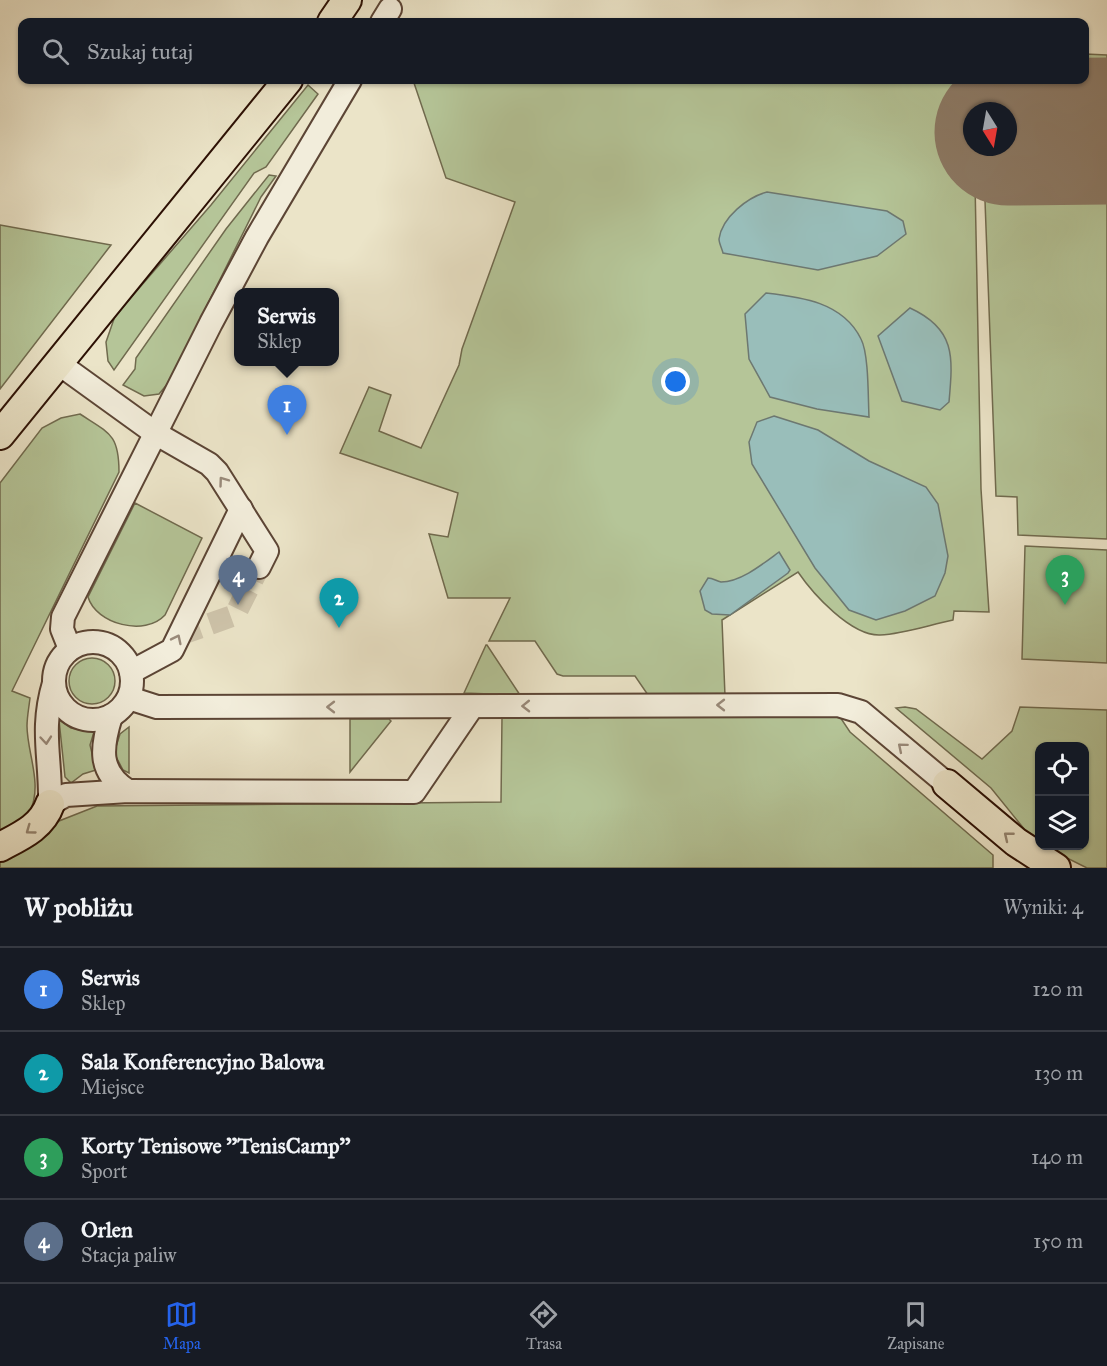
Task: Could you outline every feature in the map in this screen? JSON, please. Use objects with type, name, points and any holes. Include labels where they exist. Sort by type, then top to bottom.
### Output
[{"type":"main road","points":[[335,18],[347,0]]},
{"type":"main road","points":[[0,435],[285,84]]},
{"type":"main road","points":[[947,784],[1016,842],[1056,868]]},
{"type":"main road","points":[[0,847],[34,827],[46,814],[50,804]]},
{"type":"lane","points":[[70,649],[62,629],[63,617],[257,237],[348,84]]},
{"type":"lane","points":[[58,363],[155,433],[209,464],[225,482],[267,551],[259,567]]},
{"type":"lane","points":[[131,672],[172,650],[241,508]]},
{"type":"lane","points":[[54,683],[60,701],[73,715],[92,720],[111,716],[121,708],[129,698],[132,686],[131,672],[118,651],[107,644],[94,642],[70,649],[61,658],[55,670],[54,683],[47,706],[45,733],[50,804],[66,795],[128,791],[414,792],[472,706]]},
{"type":"lane","points":[[129,698],[157,707],[838,705],[861,712],[947,784]]},
{"type":"lane","points":[[111,716],[104,745],[108,775],[128,791]]},
{"type":"green space","points":[[1089,54],[1107,55],[1107,539],[1018,535],[1017,497],[996,496],[983,156],[1017,156],[1017,102],[981,102],[980,84],[1089,84]]},
{"type":"green space","points":[[414,84],[973,84],[973,102],[963,102],[963,156],[974,156],[981,489],[989,612],[954,611],[953,620],[898,633],[880,635],[869,633],[857,629],[834,612],[798,572],[722,620],[725,696],[648,695],[635,676],[563,676],[557,674],[535,641],[489,641],[510,598],[448,598],[429,534],[448,537],[458,493],[340,453],[369,387],[391,395],[379,431],[421,448],[459,365],[462,349],[515,202],[446,178]]},
{"type":"green space","points":[[308,85],[318,94],[266,167],[254,173],[114,370],[108,361],[106,342],[115,316],[211,205]]},
{"type":"green space","points":[[269,175],[276,176],[261,197],[169,382],[159,394],[144,396],[123,385],[135,369],[136,358],[226,229]]},
{"type":"green space","points":[[0,225],[111,245],[0,389]]},
{"type":"green space","points":[[80,414],[110,436],[117,450],[119,472],[12,691],[30,698],[27,726],[35,790],[34,801],[28,815],[17,824],[0,832],[0,483],[42,428],[61,418]]},
{"type":"green space","points":[[135,503],[202,538],[165,615],[156,622],[134,626],[111,620],[101,614],[88,597]]},
{"type":"green space","points":[[1025,546],[1107,550],[1107,663],[1022,659]]},
{"type":"green space","points":[[487,645],[520,695],[464,693]]},
{"type":"green space","points":[[92,658],[108,665],[115,681],[108,697],[92,704],[76,697],[69,681],[76,665]]},
{"type":"green space","points":[[1020,707],[1107,710],[1107,868],[1087,868],[1051,850],[1089,850],[1089,742],[1035,742],[1035,839],[991,788],[896,708],[916,709],[982,759],[1012,731]]},
{"type":"green space","points":[[591,713],[838,714],[850,732],[993,855],[993,868],[0,868],[0,857],[40,839],[59,821],[97,806],[501,802],[502,717],[588,718]]},
{"type":"green space","points":[[350,719],[389,719],[391,721],[350,772]]},
{"type":"green space","points":[[59,720],[71,728],[94,732],[90,745],[96,770],[83,774],[71,783],[65,777]]},
{"type":"green space","points":[[129,727],[129,773],[123,770],[114,753],[120,734]]},
{"type":"water","points":[[767,192],[887,211],[903,221],[906,234],[877,256],[818,270],[723,253],[719,239],[730,216],[744,203]]},
{"type":"water","points":[[766,293],[820,304],[832,309],[853,327],[864,346],[868,377],[869,417],[817,409],[770,397],[749,359],[745,314]]},
{"type":"water","points":[[910,308],[936,325],[944,335],[948,346],[951,358],[949,402],[940,410],[902,401],[878,336]]},
{"type":"water","points":[[774,416],[818,430],[869,461],[926,487],[938,504],[948,556],[945,573],[935,596],[905,611],[876,620],[849,610],[815,568],[752,464],[749,442],[757,422]]},
{"type":"water","points":[[779,552],[790,570],[788,573],[730,615],[712,614],[705,610],[700,591],[708,578],[721,582],[736,579]]},
{"type":"runway","points":[[1017,132],[1107,131]]},
{"type":"tunnel","points":[[179,635],[235,615],[259,567]]},
{"type":"place","name":"Serwis","points":[[287,435]]},
{"type":"place","name":"Orlen","points":[[238,605]]},
{"type":"place","name":"Korty Tenisowe ''TenisCamp''","points":[[1065,605]]},
{"type":"place","name":"Sala Konferencyjno Balowa","points":[[339,628]]}]
